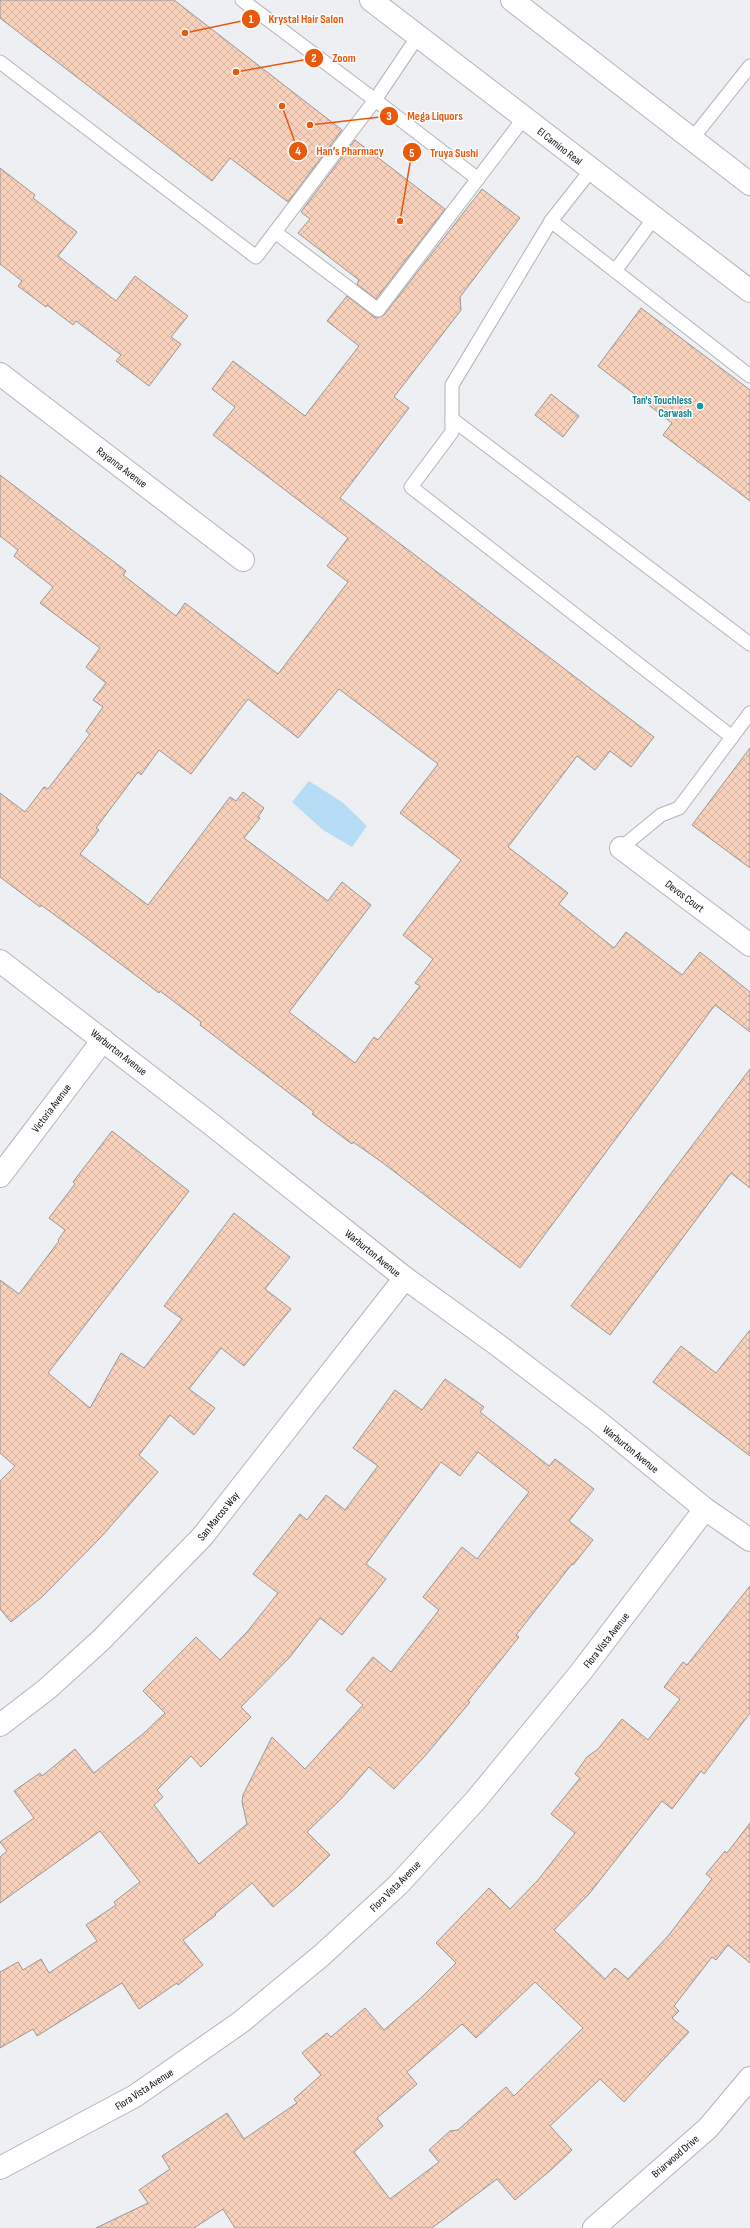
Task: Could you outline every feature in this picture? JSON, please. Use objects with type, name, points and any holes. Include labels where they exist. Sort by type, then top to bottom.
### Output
[{"type":"street","name":"El Camino Real","points":[[371,0],[750,291]]},
{"type":"street","points":[[512,0],[750,184]]},
{"type":"street","name":"Rayanna Avenue","points":[[0,374],[243,560]]},
{"type":"street","name":"Devos Court","points":[[621,848],[750,945]]},
{"type":"street","name":"Warburton Avenue","points":[[0,961],[103,1040],[405,1278],[520,1362],[705,1509],[750,1540]]},
{"type":"street","name":"Victoria Avenue","points":[[0,1176],[103,1040]]},
{"type":"street","name":"San Marcos Way","points":[[0,1725],[47,1689],[100,1641],[202,1537],[405,1278]]},
{"type":"street","name":"Flora Vista Avenue","points":[[0,2168],[135,2096],[241,2022],[322,1955],[398,1885],[475,1801],[576,1678],[705,1509]]},
{"type":"street","name":"Briarwood Drive","points":[[594,2228],[708,2128],[750,2078]]},
{"type":"lane","points":[[242,0],[478,179]]},
{"type":"lane","points":[[0,62],[256,257],[375,100],[418,36]]},
{"type":"lane","points":[[692,139],[750,66]]},
{"type":"lane","points":[[275,232],[378,310],[524,118]]},
{"type":"lane","points":[[591,170],[551,222],[452,385],[452,432],[411,487],[732,737]]},
{"type":"lane","points":[[615,271],[654,218]]},
{"type":"lane","points":[[551,222],[750,376]]},
{"type":"lane","points":[[452,419],[750,644]]},
{"type":"lane","points":[[621,848],[662,815],[679,808],[750,713]]},
{"type":"water","points":[[309,781],[342,802],[367,826],[352,847],[323,830],[292,802]]},
{"type":"building","points":[[0,0],[174,0],[342,130],[288,202],[230,158],[212,181],[0,18]]},
{"type":"building","points":[[355,140],[445,209],[376,299],[357,284],[359,280],[298,233],[310,219],[301,212]]},
{"type":"building","points":[[0,168],[35,195],[33,198],[77,232],[58,256],[116,301],[135,276],[188,316],[171,337],[181,344],[149,386],[116,361],[121,355],[76,321],[73,325],[47,305],[46,307],[18,286],[22,281],[0,264]]},
{"type":"building","points":[[482,189],[520,218],[460,297],[461,310],[394,397],[409,408],[340,498],[654,737],[631,767],[610,751],[595,770],[577,756],[508,847],[568,893],[559,904],[614,948],[626,932],[682,975],[700,952],[750,992],[750,1032],[715,1005],[520,1268],[383,1163],[353,1142],[352,1144],[312,1114],[314,1112],[200,1025],[201,1022],[160,991],[159,993],[85,937],[41,905],[40,907],[0,877],[0,793],[25,812],[44,787],[48,789],[90,734],[86,731],[103,707],[93,700],[106,683],[86,667],[100,648],[40,603],[53,587],[14,556],[18,550],[0,536],[0,475],[126,571],[123,575],[176,616],[185,603],[278,674],[348,582],[327,566],[348,538],[213,435],[235,407],[212,389],[233,361],[305,416],[359,346],[327,321],[347,296],[374,317],[377,318],[384,315]],"holes":[[[339,689],[438,764],[400,813],[461,860],[403,935],[433,959],[415,983],[420,986],[378,1040],[374,1037],[355,1063],[289,1012],[371,905],[342,882],[328,901],[244,838],[260,818],[258,817],[264,808],[243,792],[236,801],[230,797],[148,905],[80,854],[99,830],[96,828],[138,772],[141,775],[159,750],[191,774],[248,699],[298,738]]]},
{"type":"building","name":"Tan's Touchless Carwash","points":[[641,308],[750,390],[750,501],[663,435],[672,423],[598,366]]},
{"type":"building","points":[[551,394],[579,416],[563,437],[535,415]]},
{"type":"building","points":[[750,748],[750,868],[692,825]]},
{"type":"building","points":[[750,1069],[750,1188],[731,1173],[610,1335],[571,1306]]},
{"type":"building","points":[[112,1131],[189,1191],[48,1373],[90,1408],[121,1353],[144,1368],[182,1319],[164,1306],[234,1213],[290,1257],[265,1289],[291,1309],[244,1366],[221,1348],[189,1389],[215,1408],[194,1435],[170,1415],[139,1455],[158,1472],[102,1536],[42,1597],[11,1622],[0,1609],[0,1481],[15,1466],[0,1453],[0,1280],[19,1294],[59,1241],[58,1240],[65,1230],[49,1218],[75,1184],[73,1182]]},
{"type":"building","points":[[750,1330],[750,1456],[653,1382],[681,1346],[716,1373]]},
{"type":"building","points":[[445,1379],[484,1407],[480,1412],[549,1466],[555,1459],[594,1489],[569,1521],[593,1540],[573,1565],[572,1564],[516,1635],[519,1637],[468,1701],[470,1702],[425,1756],[394,1789],[369,1767],[341,1799],[307,1832],[330,1855],[298,1886],[273,1907],[252,1883],[215,1914],[216,1915],[183,1940],[203,1965],[178,1985],[177,1983],[139,2009],[122,1983],[37,2036],[33,2029],[0,2048],[0,1972],[18,1962],[23,1970],[41,1959],[49,1973],[97,1941],[86,1925],[116,1905],[114,1902],[140,1882],[100,1831],[0,1903],[0,1857],[7,1851],[0,1842],[34,1818],[14,1791],[40,1773],[42,1776],[75,1749],[94,1773],[143,1734],[165,1713],[143,1691],[196,1637],[220,1660],[247,1632],[278,1593],[253,1574],[300,1514],[307,1520],[326,1495],[345,1510],[378,1466],[353,1448],[395,1390],[422,1410]],"holes":[[[478,1452],[529,1492],[477,1559],[462,1547],[423,1597],[439,1610],[391,1672],[373,1657],[346,1690],[363,1705],[305,1769],[272,1737],[243,1795],[242,1802],[247,1824],[199,1864],[154,1805],[163,1797],[157,1790],[191,1756],[201,1767],[251,1717],[241,1707],[290,1657],[320,1618],[342,1635],[386,1579],[366,1564],[441,1462],[460,1476]]]},
{"type":"building","points":[[750,1586],[750,1713],[704,1774],[701,1771],[672,1809],[662,1801],[589,1894],[554,1930],[605,1979],[615,1968],[628,1979],[668,1936],[712,1879],[706,1874],[725,1851],[727,1853],[750,1823],[750,1963],[728,1945],[716,1960],[712,1957],[674,2006],[679,2011],[672,2018],[689,2032],[624,2102],[600,2079],[550,2126],[572,2150],[552,2169],[515,2200],[497,2179],[432,2228],[235,2228],[223,2209],[194,2228],[96,2228],[148,2203],[139,2190],[170,2169],[162,2156],[227,2113],[244,2139],[297,2103],[294,2099],[321,2075],[302,2053],[327,2033],[331,2037],[365,2008],[384,2030],[423,1996],[456,1963],[436,1943],[489,1888],[510,1909],[538,1880],[575,1833],[551,1814],[580,1778],[575,1774],[587,1757],[598,1749],[622,1719],[648,1740],[680,1699],[664,1687],[683,1662],[687,1665]],"holes":[[[535,1982],[583,2028],[514,2096],[506,2087],[458,2130],[450,2131],[429,2150],[439,2162],[390,2199],[354,2152],[383,2126],[377,2118],[417,2084],[407,2072],[462,2024],[476,2038]]]},
{"type":"place","name":"Krystal Hair Salon","points":[[185,33]]},
{"type":"place","name":"Zoom","points":[[236,72]]},
{"type":"place","name":"Han’s Pharmacy","points":[[282,106]]},
{"type":"place","name":"Mega Liquors","points":[[310,125]]},
{"type":"place","name":"Truya Sushi","points":[[400,221]]},
{"type":"place","name":"Tan's Touchless Carwash","points":[[700,406]]}]
